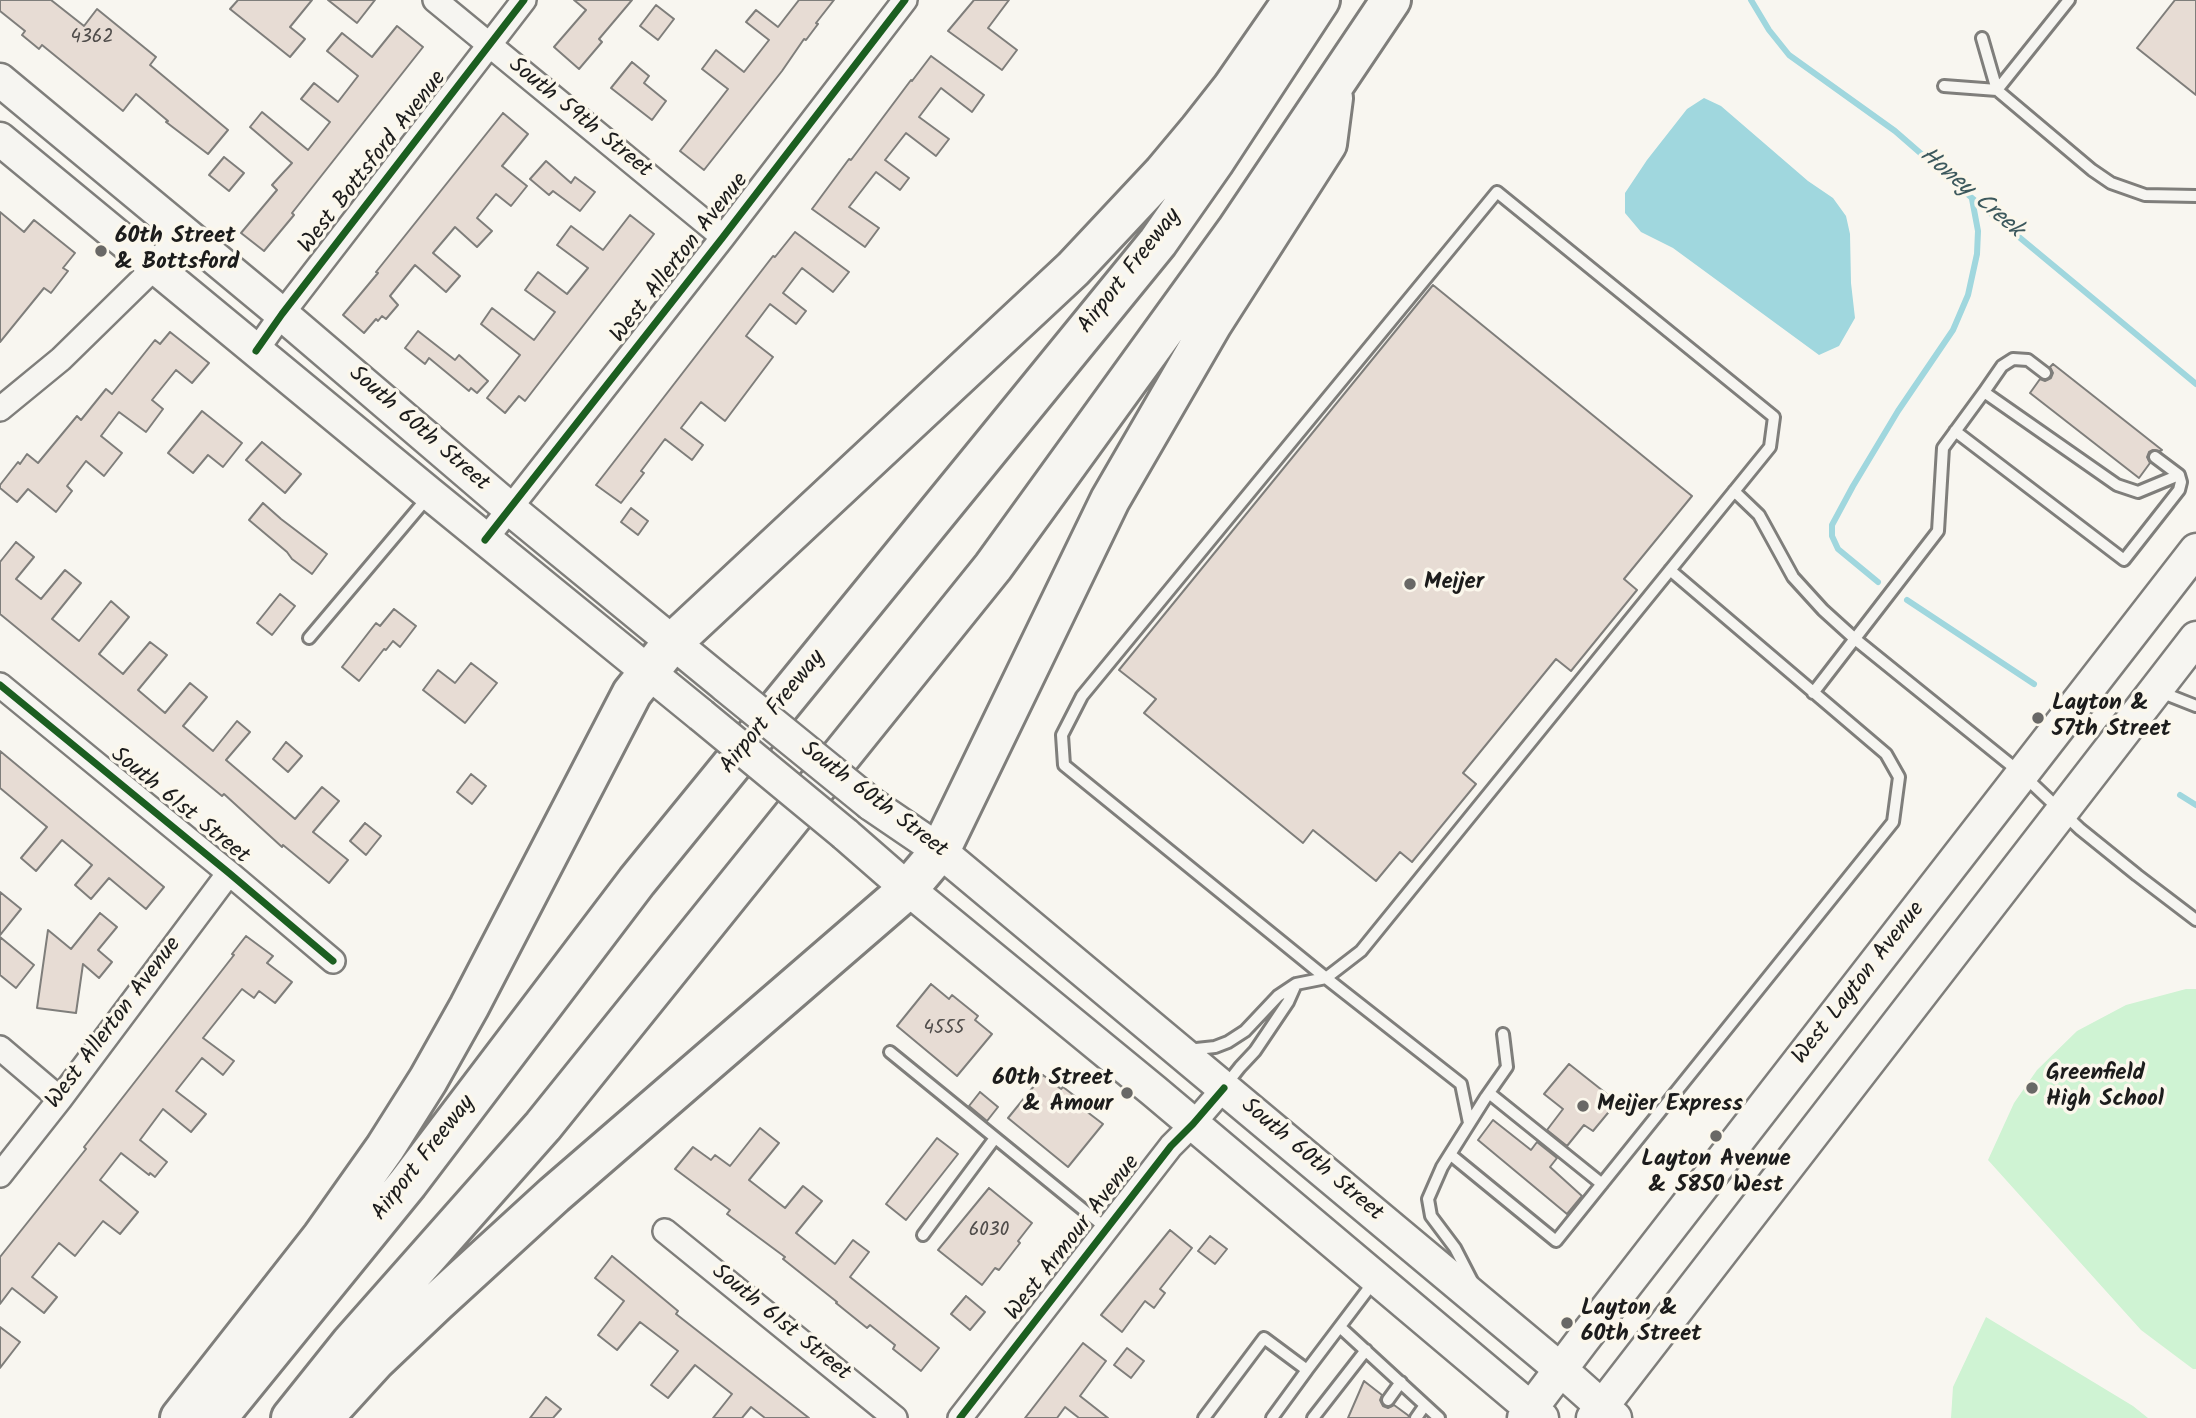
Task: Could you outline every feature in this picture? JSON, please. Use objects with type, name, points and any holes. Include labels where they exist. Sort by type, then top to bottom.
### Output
[{"type":"highway","points":[[180,1418],[322,1237],[385,1148],[428,1080],[469,1007],[632,693],[672,643],[1073,269],[1163,173],[1199,130],[1232,88],[1293,0]]},
{"type":"highway","name":"Airport Freeway","points":[[217,1418],[408,1183],[637,881],[1158,242],[1320,0]]},
{"type":"highway","points":[[291,1418],[351,1343],[542,1125],[993,567],[1236,231],[1391,0]]},
{"type":"highway","points":[[323,1418],[376,1360],[436,1303],[554,1195],[908,889],[940,851],[1110,500],[1212,324],[1327,144],[1334,86]]},
{"type":"main road","name":"South 60th Street","points":[[0,80],[672,643],[871,804],[940,851],[1560,1369],[1603,1414]]},
{"type":"main road","name":"South 60th Street","points":[[0,139],[845,834],[1193,1124],[1532,1415]]},
{"type":"main road","name":"West Layton Avenue","points":[[1532,1415],[1560,1369],[2196,550]]},
{"type":"main road","points":[[1603,1414],[2196,638]]},
{"type":"main road","points":[[1376,1279],[1406,1241]]},
{"type":"street","name":"South 59th Street","points":[[435,0],[723,237]]},
{"type":"street","name":"West Bottsford Avenue","points":[[256,351],[524,0]]},
{"type":"street","name":"West Allerton Avenue","points":[[485,540],[905,0]]},
{"type":"street","points":[[0,409],[61,359],[155,267],[180,229]]},
{"type":"street","name":"South 61st Street","points":[[0,685],[332,961]]},
{"type":"street","name":"West Allerton Avenue","points":[[0,1175],[229,873]]},
{"type":"street","points":[[0,1048],[60,1099]]},
{"type":"street","name":"West Armour Avenue","points":[[960,1418],[1171,1146],[1224,1088]]},
{"type":"street","name":"South 61st Street","points":[[665,1231],[895,1418]]},
{"type":"lane","points":[[1997,90],[2069,0]]},
{"type":"lane","points":[[1982,38],[1997,90],[2092,170],[2111,183],[2145,195],[2196,196]]},
{"type":"lane","points":[[1944,86],[1997,90]]},
{"type":"lane","points":[[1180,1052],[1215,1047],[1228,1042],[1245,1031],[1278,996],[1296,984],[1326,978],[1361,951],[1770,447],[1774,416],[1497,192],[1082,696],[1062,735],[1064,765],[1326,978],[1461,1084],[1469,1123]]},
{"type":"lane","points":[[1813,693],[1938,531],[1943,448],[2002,366],[2013,359],[2028,360],[2045,373]]},
{"type":"lane","points":[[1984,392],[2117,485],[2138,492],[2179,475]]},
{"type":"lane","points":[[1955,431],[2124,560],[2179,490],[2179,475],[2155,457]]},
{"type":"lane","points":[[1734,491],[1759,515],[1793,577],[1823,610],[2022,774],[2061,813],[2196,920]]},
{"type":"lane","points":[[309,638],[430,494]]},
{"type":"lane","points":[[1451,1154],[1556,1241],[1893,822],[1899,777],[1886,754],[1671,570]]},
{"type":"lane","points":[[2156,690],[2196,706]]},
{"type":"lane","points":[[1224,1088],[1255,1051],[1288,1002],[1296,984]]},
{"type":"lane","points":[[1484,1306],[1455,1248],[1431,1216],[1428,1199],[1432,1186],[1469,1123],[1507,1067],[1503,1034]]},
{"type":"lane","points":[[890,1052],[1107,1229]]},
{"type":"lane","points":[[1489,1093],[1602,1184]]},
{"type":"lane","points":[[923,1235],[995,1138]]},
{"type":"lane","points":[[1272,1418],[1376,1279]]},
{"type":"lane","points":[[1340,1327],[1439,1418]]},
{"type":"lane","points":[[1204,1418],[1264,1338],[1307,1370]]},
{"type":"lane","points":[[1314,1418],[1366,1350]]},
{"type":"lane","points":[[1388,1400],[1401,1382]]},
{"type":"lane","points":[[1416,1418],[1425,1405]]},
{"type":"green space","points":[[2186,989],[2196,989],[2196,1369],[2141,1330],[1988,1160],[2014,1103],[2037,1070],[2077,1031],[2126,1005]]},
{"type":"green space","points":[[1986,1317],[2133,1406],[2148,1418],[1951,1418],[1953,1387]]},
{"type":"water","points":[[1704,98],[1721,106],[1808,181],[1833,198],[1846,216],[1850,234],[1855,318],[1839,346],[1819,355],[1673,248],[1641,232],[1625,213],[1625,193],[1647,160],[1687,109]]},
{"type":"building","points":[[0,0],[51,0],[84,26],[97,9],[156,57],[150,65],[228,130],[208,154],[166,122],[168,121],[136,94],[123,111],[42,45],[39,49],[22,35],[25,31],[0,11]]},
{"type":"building","points":[[238,0],[312,0],[290,27],[305,39],[290,57],[230,9]]},
{"type":"building","points":[[328,0],[375,0],[357,23]]},
{"type":"building","points":[[574,0],[632,0],[599,39],[602,42],[579,69],[554,47],[586,10]]},
{"type":"building","points":[[799,0],[834,0],[704,170],[680,151],[728,89],[702,69],[716,50],[744,72],[769,40],[746,22],[756,10],[778,27]]},
{"type":"building","points":[[974,0],[1009,0],[988,28],[1017,50],[1002,70],[948,31]]},
{"type":"building","points":[[2175,0],[2196,0],[2196,95],[2137,48]]},
{"type":"building","points":[[656,5],[674,19],[658,40],[640,26]]},
{"type":"building","points":[[397,26],[423,47],[264,251],[241,233],[277,190],[272,185],[292,163],[250,127],[262,112],[308,150],[330,122],[301,99],[314,83],[338,102],[358,76],[327,51],[342,33],[372,57]]},
{"type":"building","points":[[931,56],[984,95],[972,112],[941,88],[919,117],[949,139],[936,156],[906,133],[885,160],[909,178],[900,190],[876,172],[849,207],[879,228],[865,247],[812,209]]},
{"type":"building","points":[[632,62],[649,76],[644,83],[666,101],[652,120],[611,88]]},
{"type":"building","points":[[503,113],[528,134],[502,166],[527,186],[511,206],[496,194],[477,218],[492,231],[477,247],[455,227],[433,253],[460,276],[446,292],[415,265],[390,296],[398,305],[386,319],[382,316],[378,321],[376,319],[364,333],[343,315]]},
{"type":"building","points":[[224,157],[244,173],[229,191],[209,175]]},
{"type":"building","points":[[546,161],[571,183],[575,177],[595,192],[580,211],[553,191],[549,195],[530,179]]},
{"type":"building","points":[[0,212],[24,232],[34,220],[75,253],[63,268],[68,271],[51,293],[44,288],[0,342]]},
{"type":"building","points":[[630,215],[654,234],[525,401],[519,396],[505,413],[487,398],[520,355],[481,324],[492,308],[534,340],[555,312],[525,290],[538,272],[567,294],[588,268],[557,245],[571,226],[603,250]]},
{"type":"building","points":[[795,232],[849,272],[833,292],[802,268],[783,293],[806,311],[796,324],[770,304],[746,336],[773,357],[725,421],[701,402],[681,428],[703,445],[692,460],[665,439],[621,503],[596,485],[773,256],[775,257]]},
{"type":"building","name":"Meijer","points":[[1433,285],[1692,496],[1624,579],[1637,590],[1571,671],[1556,659],[1463,773],[1476,784],[1412,862],[1400,852],[1376,881],[1313,830],[1303,843],[1144,713],[1156,699],[1119,670]]},
{"type":"building","points":[[418,331],[455,360],[459,355],[488,381],[477,393],[471,388],[469,391],[429,358],[425,364],[405,348]]},
{"type":"building","points":[[170,332],[209,363],[192,383],[176,370],[152,400],[163,409],[146,432],[119,412],[101,436],[122,453],[104,476],[86,461],[67,486],[72,491],[56,512],[28,489],[17,502],[0,488],[27,454],[38,463],[77,416],[81,420],[106,389],[112,394],[155,340],[160,344]]},
{"type":"building","points":[[2053,364],[2162,450],[2149,452],[2147,457],[2150,463],[2139,478],[2030,393],[2040,379],[2045,381],[2051,378],[2053,373],[2050,367]]},
{"type":"building","points":[[202,411],[242,443],[223,467],[208,455],[193,473],[168,453]]},
{"type":"building","points":[[262,442],[301,474],[285,493],[246,460]]},
{"type":"building","points":[[263,503],[327,554],[312,574],[249,520]]},
{"type":"building","points":[[631,508],[648,521],[638,535],[621,522]]},
{"type":"building","points":[[16,542],[34,557],[16,579],[41,599],[65,570],[81,583],[52,619],[79,641],[111,601],[129,617],[99,654],[123,674],[150,642],[167,655],[138,690],[165,713],[190,683],[207,697],[183,726],[213,751],[237,721],[250,732],[226,760],[295,819],[322,787],[339,801],[313,832],[348,860],[329,883],[283,845],[282,847],[224,794],[222,796],[0,614],[0,562]]},
{"type":"building","points":[[280,594],[295,606],[272,635],[257,623]]},
{"type":"building","points":[[394,609],[416,626],[400,647],[393,641],[384,649],[359,681],[342,667],[376,623],[380,626]]},
{"type":"building","points":[[471,663],[497,683],[465,723],[423,690],[438,670],[455,683]]},
{"type":"building","points":[[286,742],[302,756],[288,772],[273,759]]},
{"type":"building","points":[[0,751],[164,887],[146,909],[109,878],[91,899],[75,885],[92,865],[62,840],[36,871],[21,858],[47,827],[0,788]]},
{"type":"building","points":[[471,774],[486,786],[472,804],[457,792]]},
{"type":"building","points":[[365,823],[381,836],[366,855],[350,841]]},
{"type":"building","points":[[0,892],[21,909],[0,935]]},
{"type":"building","points":[[100,913],[117,927],[98,950],[112,962],[99,978],[83,964],[76,1013],[37,1008],[48,930],[71,949]]},
{"type":"building","points":[[246,936],[273,956],[267,963],[292,982],[275,1003],[259,991],[254,998],[242,989],[203,1038],[234,1061],[223,1075],[202,1058],[176,1091],[206,1114],[191,1132],[163,1109],[140,1140],[167,1162],[155,1177],[121,1153],[100,1180],[138,1212],[120,1234],[103,1221],[75,1256],[59,1243],[32,1277],[57,1297],[44,1313],[12,1288],[0,1304],[0,1257],[86,1149],[84,1147]]},
{"type":"building","points":[[0,937],[34,965],[16,988],[0,975]]},
{"type":"building","points":[[931,984],[949,999],[952,995],[978,1016],[975,1020],[992,1034],[957,1076],[897,1026]]},
{"type":"building","points":[[1569,1064],[1617,1102],[1593,1131],[1584,1125],[1567,1146],[1547,1130],[1563,1109],[1544,1094]]},
{"type":"building","points":[[1043,1075],[1089,1107],[1086,1111],[1103,1124],[1068,1167],[1008,1118]]},
{"type":"building","points":[[980,1092],[998,1107],[987,1121],[969,1106]]},
{"type":"building","points":[[1493,1120],[1531,1150],[1537,1142],[1557,1158],[1550,1167],[1582,1196],[1567,1214],[1478,1140]]},
{"type":"building","points":[[760,1128],[779,1143],[749,1180],[785,1208],[803,1186],[822,1201],[796,1233],[835,1264],[853,1240],[869,1252],[850,1277],[939,1348],[921,1371],[893,1349],[895,1345],[870,1325],[867,1328],[783,1259],[785,1257],[727,1214],[730,1210],[675,1169],[693,1147],[711,1160],[715,1155],[730,1166]]},
{"type":"building","points":[[937,1138],[958,1154],[906,1220],[886,1204]]},
{"type":"building","points":[[989,1188],[1032,1223],[999,1270],[995,1268],[982,1285],[938,1250]]},
{"type":"building","points":[[1170,1230],[1192,1248],[1160,1289],[1165,1293],[1154,1308],[1145,1301],[1122,1332],[1101,1315]]},
{"type":"building","points":[[1210,1236],[1227,1249],[1215,1264],[1198,1251]]},
{"type":"building","points":[[612,1256],[678,1311],[676,1314],[809,1418],[765,1418],[751,1407],[742,1418],[713,1418],[732,1394],[695,1365],[668,1398],[651,1385],[678,1351],[640,1322],[617,1350],[598,1335],[624,1301],[595,1278]]},
{"type":"building","points":[[966,1296],[985,1312],[970,1330],[951,1314]]},
{"type":"building","points":[[0,1327],[20,1342],[0,1368]]},
{"type":"building","points":[[1083,1343],[1106,1361],[1080,1396],[1108,1418],[1079,1418],[1065,1407],[1057,1418],[1025,1418]]},
{"type":"building","points":[[1127,1348],[1144,1361],[1131,1378],[1114,1365]]},
{"type":"building","points":[[1364,1381],[1382,1395],[1380,1400],[1383,1406],[1388,1408],[1394,1405],[1409,1416],[1408,1418],[1348,1418]]},
{"type":"building","points":[[546,1397],[561,1409],[553,1418],[530,1418]]},
{"type":"waterway","name":"Honey Creek","points":[[1751,0],[1769,30],[1789,55],[1895,131],[2196,384]]},
{"type":"waterway","points":[[1878,582],[1838,549],[1832,536],[1832,525],[1898,411],[1953,330],[1968,295],[1977,254],[1978,231],[1972,199]]},
{"type":"waterway","points":[[1907,600],[2034,684]]},
{"type":"waterway","points":[[2180,795],[2196,805]]},
{"type":"cycle path","points":[[256,351],[524,0]]},
{"type":"cycle path","points":[[485,540],[905,0]]},
{"type":"cycle path","points":[[0,685],[333,961]]},
{"type":"cycle path","points":[[960,1418],[1171,1146],[1224,1088]]},
{"type":"place","name":"60th Street & Bottsford","points":[[101,251]]},
{"type":"place","name":"Meijer","points":[[1410,584]]},
{"type":"place","name":"Layton & 57th Street","points":[[2038,718]]},
{"type":"place","name":"Greenfield High School","points":[[2032,1088]]},
{"type":"place","name":"60th Street & Amour","points":[[1127,1093]]},
{"type":"place","name":"Meijer Express","points":[[1583,1106]]},
{"type":"place","name":"Layton Avenue & 5850 West","points":[[1716,1136]]},
{"type":"place","name":"Layton & 60th Street","points":[[1567,1323]]}]
